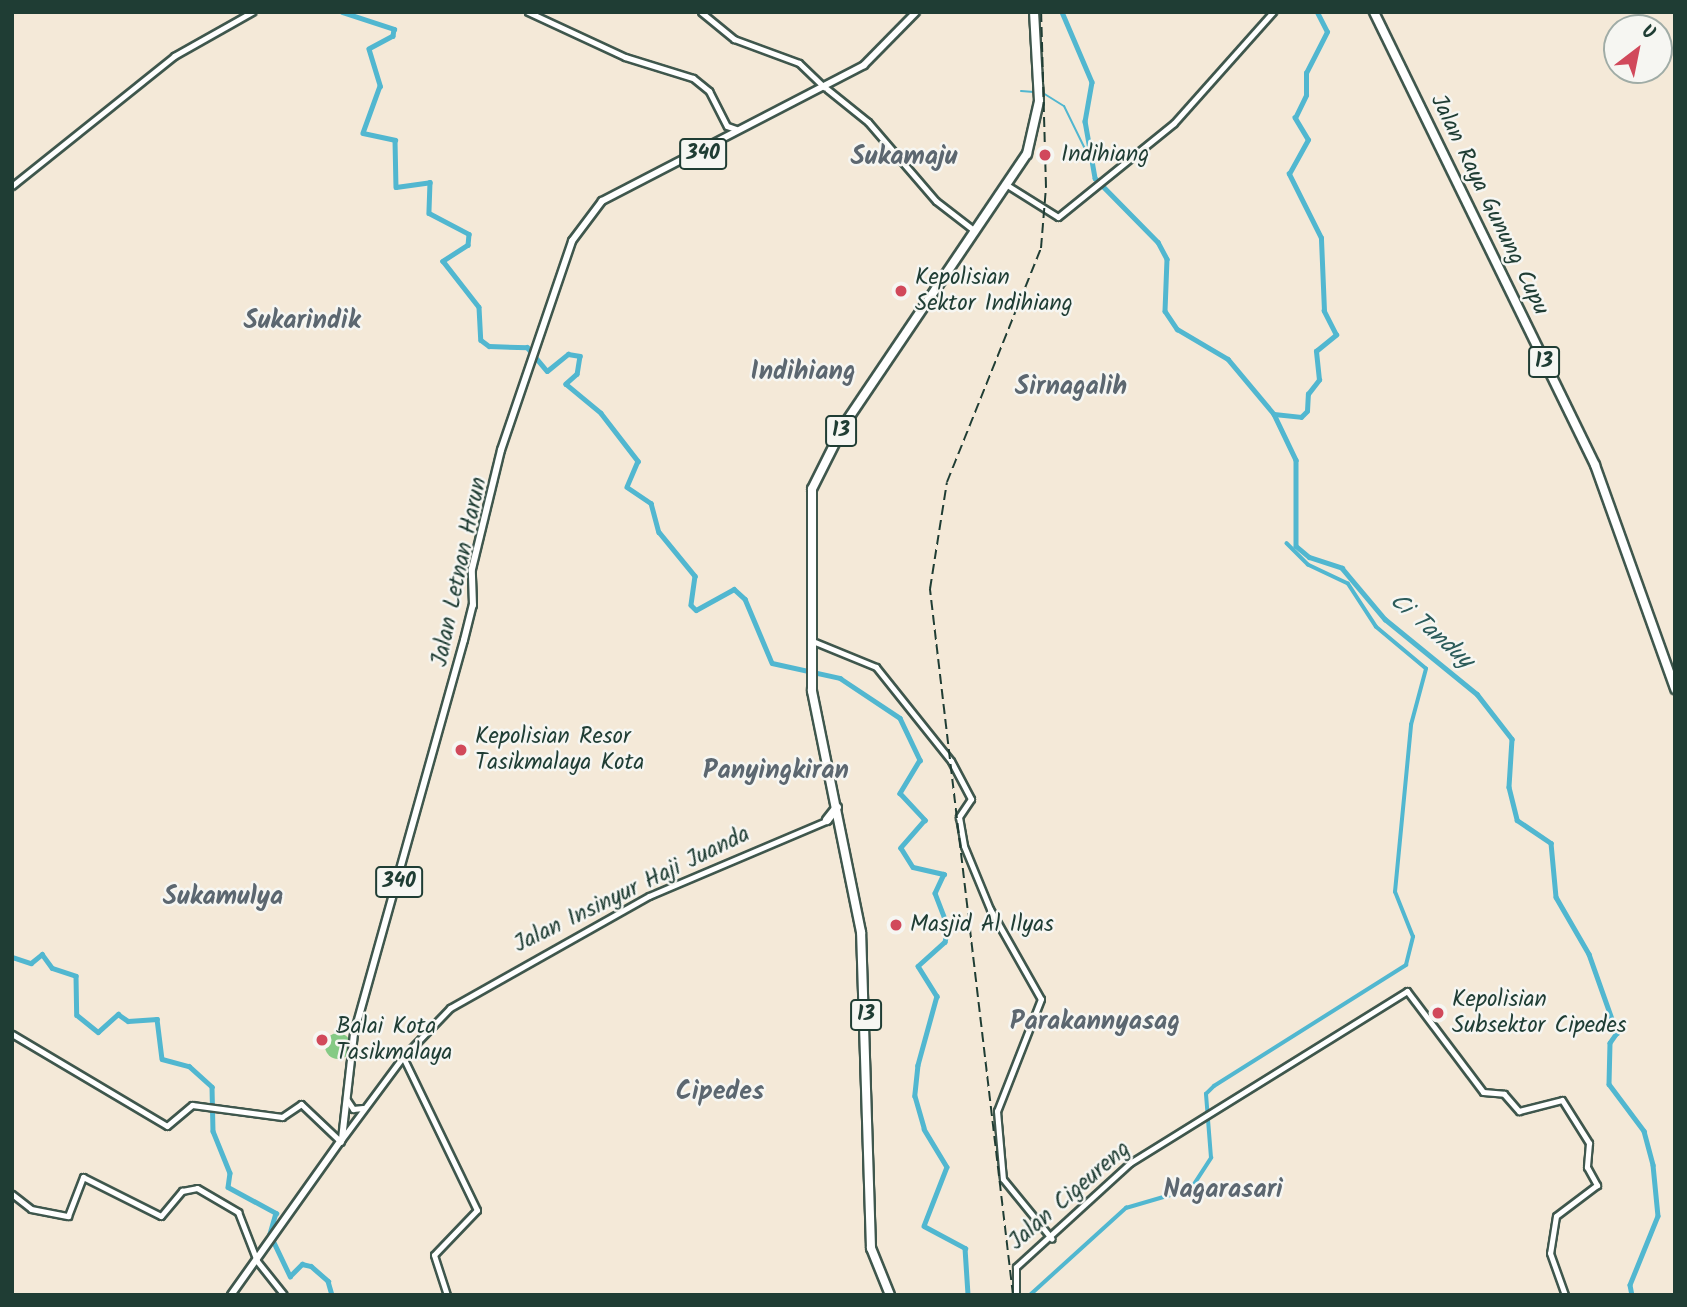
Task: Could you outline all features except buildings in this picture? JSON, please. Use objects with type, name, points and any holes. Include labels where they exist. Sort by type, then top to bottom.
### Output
[{"type":"highway","name":"13","points":[[890,1295],[871,1248],[865,977],[840,828],[812,688],[815,642],[813,482],[844,425],[1007,185],[1029,148],[1039,92],[1034,12]]},
{"type":"highway","name":"Jalan Raya Gunung Cupu","points":[[1374,12],[1595,465],[1675,689]]},
{"type":"highway","points":[[837,812],[827,820],[840,828]]},
{"type":"main road","name":"Jalan Letnan Harun","points":[[343,1125],[360,1008],[476,604],[475,569],[486,515],[532,360],[567,258],[604,204],[870,63],[918,12]]},
{"type":"main road","name":"Jalan Letnan Harun","points":[[343,1125],[351,1062],[382,936],[415,820]]},
{"type":"main road","points":[[231,1295],[341,1140],[343,1125]]},
{"type":"street","points":[[12,186],[201,37],[252,12]]},
{"type":"street","points":[[528,12],[704,86],[730,129],[763,119]]},
{"type":"street","points":[[701,12],[734,39],[799,63],[868,122],[936,201],[975,231]]},
{"type":"street","points":[[1007,185],[1058,217],[1182,116],[1273,12]]},
{"type":"street","points":[[815,642],[876,667],[947,758],[971,799],[958,817],[964,846],[990,909],[1039,993],[1039,1006],[996,1116],[1003,1181],[1052,1239]]},
{"type":"street","name":"Jalan Insinyur Haji Juanda","points":[[341,1140],[403,1057],[447,1010],[527,960],[669,887],[827,820]]},
{"type":"street","name":"Jalan Cigeureng","points":[[1016,1295],[1016,1267],[1052,1239],[1115,1175],[1208,1110],[1407,991],[1483,1092],[1504,1094],[1519,1111],[1562,1100],[1589,1143],[1587,1165],[1597,1185],[1556,1216],[1550,1253],[1565,1295]]},
{"type":"street","points":[[12,1034],[167,1126],[189,1105],[282,1116],[301,1104],[341,1140]]},
{"type":"street","points":[[403,1057],[477,1210],[434,1255],[447,1295]]},
{"type":"street","points":[[347,1100],[353,1109],[366,1106]]},
{"type":"street","points":[[12,1194],[31,1209],[68,1216],[83,1177],[161,1216],[182,1191],[197,1188],[238,1212],[257,1261],[284,1295]]},
{"type":"green space","points":[[338,1033],[347,1037],[351,1046],[347,1055],[338,1059],[329,1055],[325,1046],[329,1037]]},
{"type":"waterway","points":[[305,12],[310,12]]},
{"type":"waterway","points":[[342,12],[394,29],[393,36],[369,49],[380,86],[363,133],[395,140],[396,187],[430,182],[429,213],[469,234],[468,245],[443,261],[479,307],[481,340],[489,346],[527,347],[547,371],[568,354],[580,356],[577,374],[566,384],[601,413],[638,461],[627,487],[651,503],[659,532],[695,576],[691,605],[696,610],[734,589],[745,599],[772,663],[840,678],[900,718],[920,760],[900,793],[925,820],[901,848],[913,867],[944,874],[935,893],[948,927],[945,942],[918,966],[937,996],[918,1065],[915,1096],[924,1128]]},
{"type":"waterway","name":"Ci Tanduy","points":[[1062,12],[1092,82],[1085,121],[1095,178],[1158,242],[1167,259],[1165,311],[1177,329],[1228,359],[1274,414],[1296,460],[1296,546],[1309,557],[1342,568],[1385,619],[1477,694],[1512,739],[1509,787],[1517,820],[1551,843],[1556,897],[1589,954],[1617,1033],[1610,1043],[1609,1084],[1644,1131],[1653,1165],[1658,1216],[1630,1285],[1632,1295]]},
{"type":"waterway","points":[[1274,414],[1301,417],[1307,411],[1308,394],[1319,380],[1316,351],[1336,335],[1324,311],[1321,238],[1289,174],[1308,140],[1295,118],[1306,95],[1306,73],[1327,32],[1317,12]]},
{"type":"waterway","points":[[1021,91],[1034,92]]},
{"type":"waterway","points":[[1043,93],[1064,106],[1090,159]]},
{"type":"waterway","points":[[1030,1295],[1126,1208],[1191,1189],[1211,1158],[1206,1094],[1214,1086],[1406,965],[1413,937],[1395,892],[1411,725],[1426,669],[1376,627],[1348,584],[1308,565],[1287,544]]},
{"type":"waterway","points":[[12,957],[31,963],[42,954],[52,968],[76,976],[77,1015],[98,1032],[118,1014],[128,1021],[157,1019],[162,1059],[189,1066],[212,1087],[213,1131],[230,1173],[228,1187],[276,1213],[270,1234],[290,1276],[302,1264],[311,1266],[328,1281],[332,1295]]},
{"type":"waterway","points":[[924,1129],[947,1167],[924,1226],[965,1248],[968,1295]]},
{"type":"railway","points":[[1013,1295],[930,589],[947,482],[1041,248],[1046,187],[1041,12]]},
{"type":"place","name":"Indihiang","points":[[1045,155]]},
{"type":"place","name":"Kepolisian Sektor Indihiang","points":[[901,291]]},
{"type":"place","name":"Kepolisian Resor Tasikmalaya Kota","points":[[461,750]]},
{"type":"place","name":"Masjid Al Ilyas","points":[[896,925]]},
{"type":"place","name":"Kepolisian Subsektor Cipedes","points":[[1438,1013]]},
{"type":"place","name":"Balai Kota Tasikmalaya","points":[[322,1040]]},
{"type":"district","name":"Sukamaju","points":[[904,158]]},
{"type":"district","name":"Sukarindik","points":[[302,322]]},
{"type":"district","name":"Indihiang","points":[[803,373]]},
{"type":"district","name":"Sirnagalih","points":[[1071,388]]},
{"type":"district","name":"Panyingkiran","points":[[776,772]]},
{"type":"district","name":"Sukamulya","points":[[223,898]]},
{"type":"district","name":"Parakannyasag","points":[[1095,1023]]},
{"type":"district","name":"Cipedes","points":[[720,1093]]},
{"type":"district","name":"Nagarasari","points":[[1223,1191]]}]
